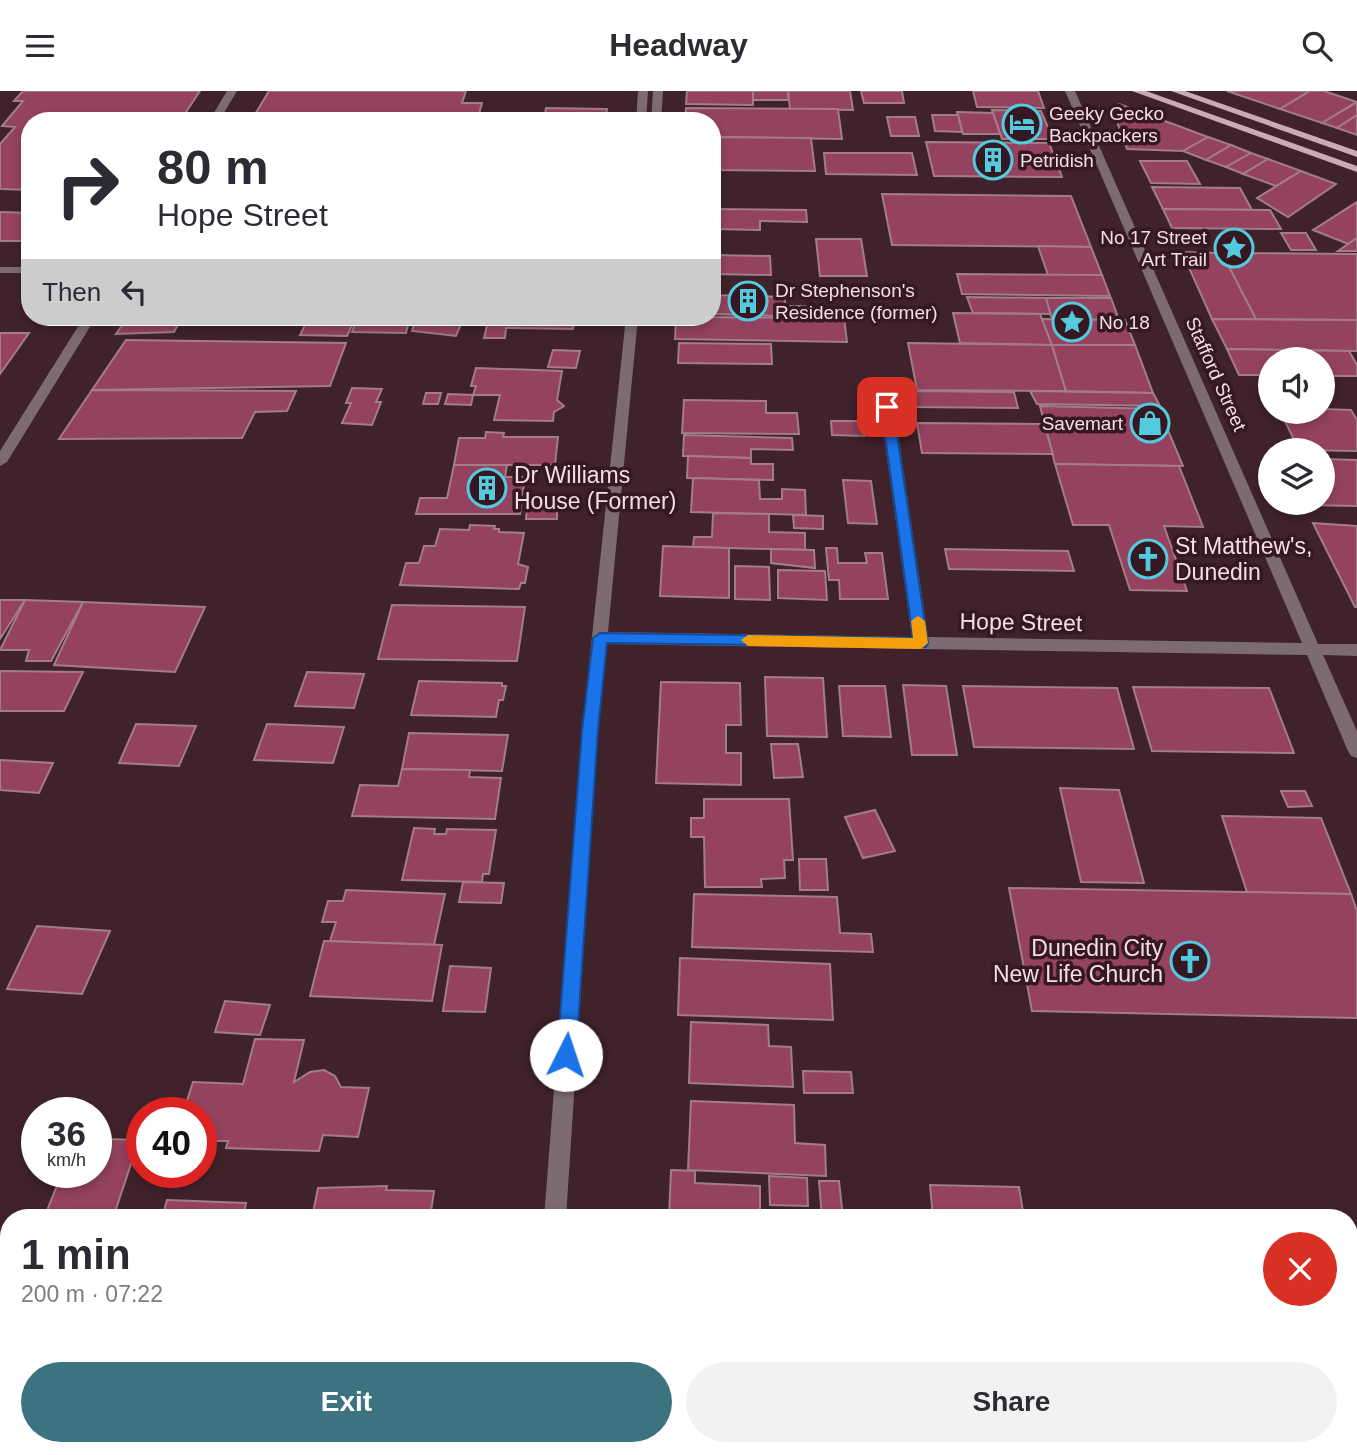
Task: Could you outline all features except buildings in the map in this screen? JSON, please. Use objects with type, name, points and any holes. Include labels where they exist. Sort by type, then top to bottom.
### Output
[{"type":"main road","points":[[1137,91],[1357,169]]},
{"type":"main road","points":[[1176,91],[1357,154]]},
{"type":"street","points":[[219,112],[232,91]]},
{"type":"street","points":[[642,112],[643,91]]},
{"type":"street","points":[[657,112],[658,91]]},
{"type":"street","name":"Stafford Street","points":[[1070,91],[1357,751]]},
{"type":"street","points":[[0,269],[21,270]]},
{"type":"street","points":[[0,462],[84,326]]},
{"type":"street","points":[[556,1209],[590,730],[631,326]]},
{"type":"street","points":[[887,407],[921,643]]},
{"type":"street","name":"Hope Street","points":[[600,638],[1357,650]]},
{"type":"slow traffic","points":[[748,640],[921,643],[918,621]]},
{"type":"place","name":"Geeky Gecko Backpackers","points":[[1022,124]]},
{"type":"place","name":"Petridish","points":[[993,160]]},
{"type":"place","name":"No 17 Street Art Trail","points":[[1234,248]]},
{"type":"place","name":"Dr Stephenson's Residence (former)","points":[[748,301]]},
{"type":"place","name":"No 18","points":[[1072,322]]},
{"type":"place","name":"Savemart","points":[[1150,423]]},
{"type":"place","name":"Dr Williams House (Former)","points":[[487,488]]},
{"type":"place","name":"St Matthew's, Dunedin","points":[[1148,559]]},
{"type":"place","name":"Dunedin City New Life Church","points":[[1190,961]]},
{"type":"route","points":[[566,1055],[590,730],[600,638],[921,643],[887,407]]}]
